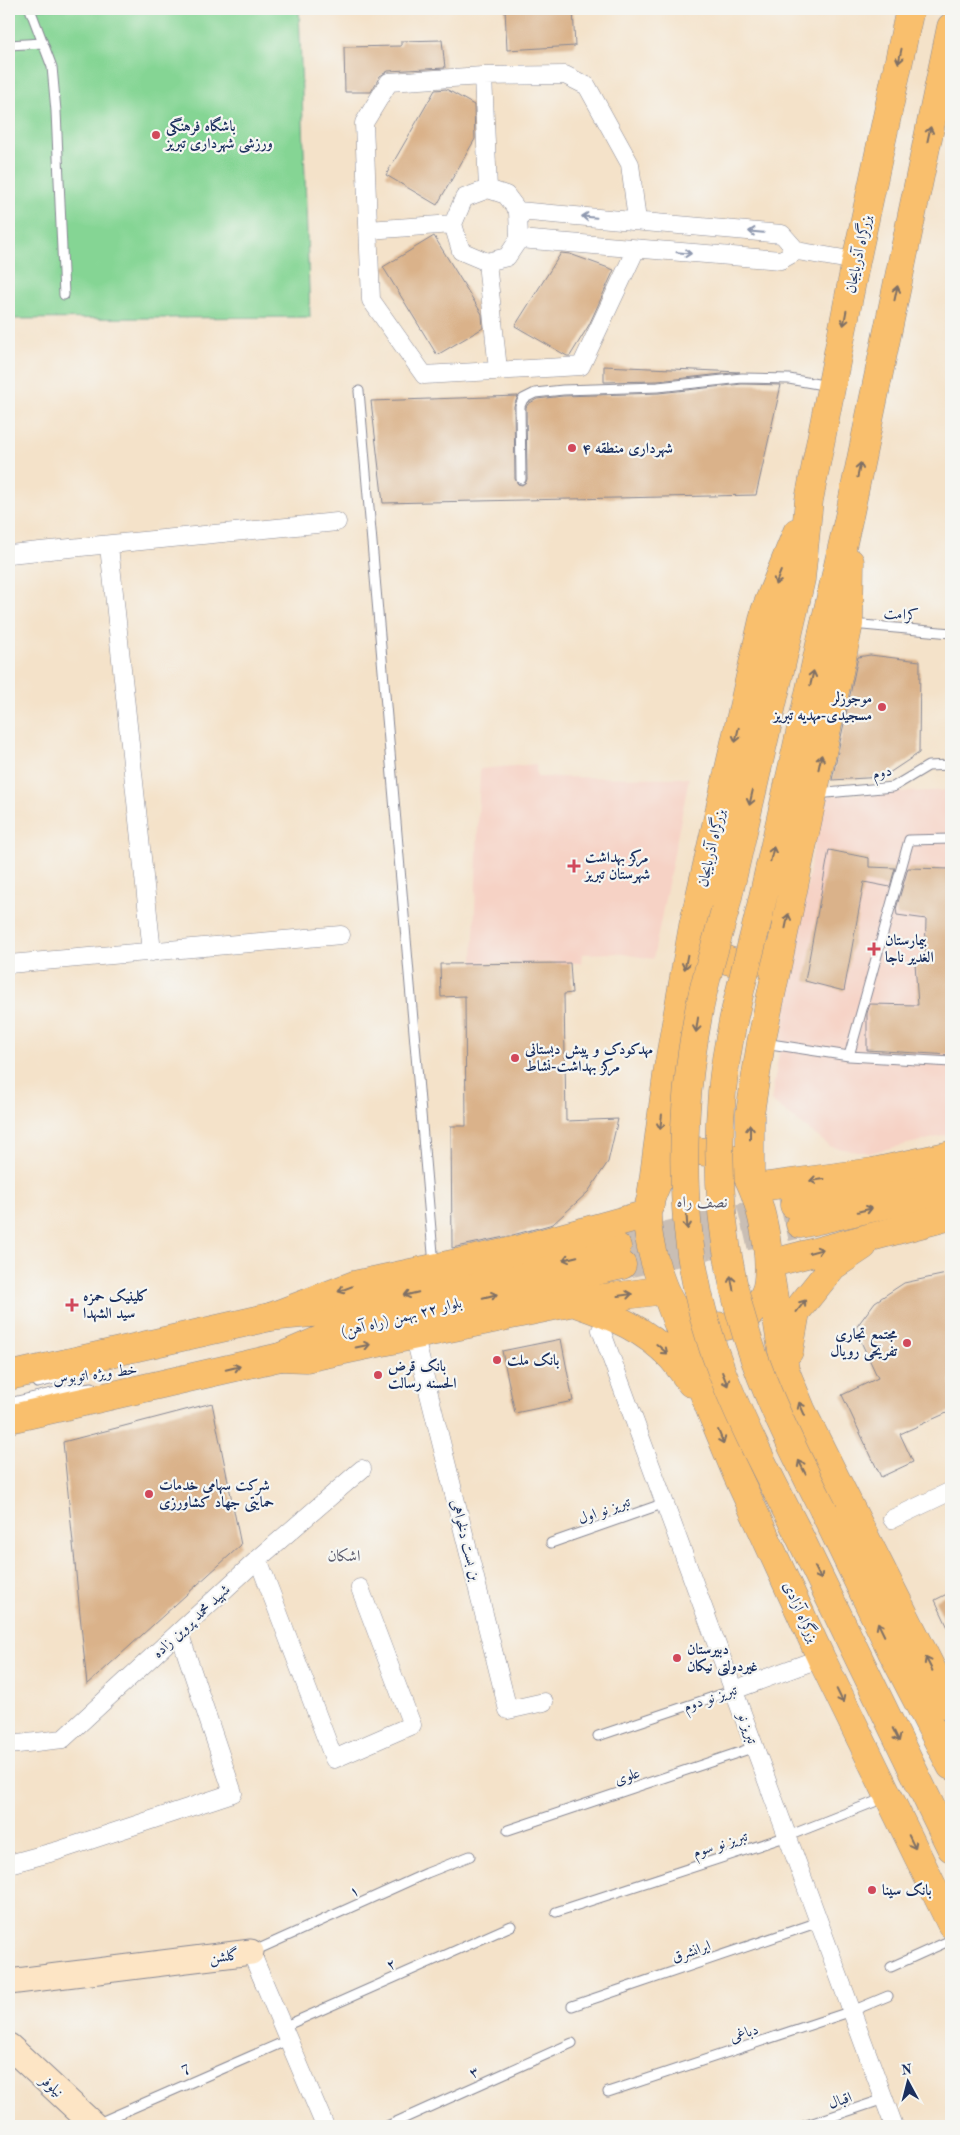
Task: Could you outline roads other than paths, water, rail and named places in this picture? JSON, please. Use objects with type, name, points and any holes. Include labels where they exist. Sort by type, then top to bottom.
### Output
[{"type":"main road","name":"بزرگراه آذربایجان","points":[[796,1529],[753,1445],[722,1373],[702,1306],[688,1238],[684,1164],[688,1089],[698,1016],[725,910],[801,580],[809,500],[856,261],[910,9]]},
{"type":"main road","points":[[951,27],[850,512],[734,1019],[722,1091],[719,1158],[723,1232],[735,1296],[755,1360],[784,1430],[834,1504],[951,1707]]},
{"type":"main road","name":"بزرگراه آذربایجان","points":[[649,1210],[669,1059],[693,926],[765,611],[809,500]]},
{"type":"main road","points":[[850,512],[849,624],[761,1043],[750,1113],[752,1185],[764,1226],[785,1370],[802,1411],[834,1504],[891,1650],[951,1766]]},
{"type":"main road","points":[[693,926],[706,948],[730,962],[758,962],[782,949]]},
{"type":"main road","points":[[752,1185],[740,1166],[722,1154],[697,1151],[672,1161],[658,1180],[649,1210],[652,1251],[665,1292],[682,1316],[702,1326],[727,1326],[751,1314],[765,1294],[769,1265]]},
{"type":"main road","points":[[752,1185],[873,1172],[951,1155]]},
{"type":"main road","points":[[951,1169],[797,1215],[951,1190]]},
{"type":"main road","points":[[270,1317],[354,1285],[513,1251],[649,1210]]},
{"type":"main road","points":[[769,1265],[951,1216]]},
{"type":"main road","points":[[785,1370],[796,1312],[833,1266],[886,1232]]},
{"type":"main road","name":"بلوار ۲۲ بهمن (راه آهن)","points":[[9,1419],[280,1357],[345,1329],[620,1256],[342,1310],[270,1317],[18,1380]]},
{"type":"main road","points":[[280,1357],[306,1358],[574,1302],[665,1292]]},
{"type":"main road","name":"بزرگراه آزادی","points":[[665,1292],[734,1468],[822,1658],[951,1924]]},
{"type":"main road","points":[[574,1302],[609,1314],[638,1329],[672,1358],[709,1407]]},
{"type":"main road","points":[[765,1533],[775,1512],[795,1495],[817,1491],[834,1504]]},
{"type":"main road","name":"بزرگراه آزادی","points":[[796,1529],[951,1848]]},
{"type":"street","points":[[636,249],[581,366],[424,375],[371,300],[364,123],[389,82],[483,76],[566,75],[587,86],[630,164],[637,221]]},
{"type":"street","points":[[483,76],[488,189]]},
{"type":"street","points":[[488,189],[506,195],[518,211],[519,239],[507,257],[486,262],[461,251],[453,224],[464,198],[488,189]]},
{"type":"street","points":[[518,211],[782,234],[797,251]]},
{"type":"street","points":[[368,230],[453,224]]},
{"type":"street","points":[[519,239],[780,260],[797,251],[856,261]]},
{"type":"street","points":[[486,262],[498,370]]},
{"type":"street","points":[[9,554],[109,546],[337,522]]},
{"type":"street","points":[[109,546],[152,952]]},
{"type":"street","points":[[9,964],[341,935]]},
{"type":"street","name":"تبریز نو","points":[[602,1330],[894,2126]]},
{"type":"street","name":"بن بست دلخواهی","points":[[414,1334],[508,1710],[544,1702]]},
{"type":"street","name":"شهید محمد پروین زاده","points":[[9,1744],[63,1739],[258,1559],[362,1469]]},
{"type":"street","points":[[892,1519],[951,1491]]},
{"type":"street","points":[[258,1559],[334,1759],[412,1725],[360,1588]]},
{"type":"street","points":[[9,1864],[58,1851],[232,1793],[179,1632]]},
{"type":"street","name":"تبریز نو دوم","points":[[734,1690],[822,1658]]},
{"type":"street","name":"گلشن","points":[[9,1982],[251,1952],[325,2126]]},
{"type":"street","name":"نیلوفر","points":[[9,2046],[94,2126]]},
{"type":"lane","points":[[30,9],[52,67],[56,111],[64,294]]},
{"type":"lane","points":[[9,45],[43,43]]},
{"type":"lane","points":[[521,479],[520,406],[529,394],[563,390],[658,387],[768,377],[831,387]]},
{"type":"lane","points":[[359,391],[434,1268]]},
{"type":"lane","name":"کرامت","points":[[849,624],[951,633]]},
{"type":"lane","name":"دوم","points":[[814,794],[893,787],[928,766],[951,764]]},
{"type":"lane","points":[[849,1056],[909,840],[951,839]]},
{"type":"lane","points":[[761,1043],[849,1056],[951,1062]]},
{"type":"lane","name":"خط ویژه اتوبوس","points":[[18,1380],[62,1379],[178,1339]]},
{"type":"lane","name":"خط ویژه اتوبوس","points":[[9,1403],[65,1390],[186,1378]]},
{"type":"lane","name":"تبریز نو اول","points":[[551,1544],[665,1503]]},
{"type":"lane","name":"تبریز نو دوم","points":[[598,1736],[734,1690]]},
{"type":"lane","name":"علوی","points":[[508,1830],[755,1748]]},
{"type":"lane","name":"تبریز نو سوم","points":[[556,1912],[788,1836],[889,1796]]},
{"type":"lane","name":"۱","points":[[251,1952],[427,1873],[470,1856]]},
{"type":"lane","name":"ایرانشرق","points":[[572,2006],[819,1922]]},
{"type":"lane","name":"۲","points":[[286,2034],[511,1926]]},
{"type":"lane","points":[[891,1967],[951,1940]]},
{"type":"lane","name":"دباغی","points":[[608,2092],[852,2011],[888,1996]]},
{"type":"lane","name":"7","points":[[94,2126],[286,2034]]},
{"type":"lane","name":"۳","points":[[387,2126],[572,2043]]},
{"type":"lane","name":"اقبال","points":[[804,2126],[884,2099]]},
{"type":"tunnel","points":[[617,1247],[794,1205]]},
{"type":"tunnel","points":[[622,1265],[800,1224]]},
{"type":"place","name":"باشگاه فرهنگی ورزشی شهرداری تبریز","points":[[156,135]]},
{"type":"place","name":"شهرداری منطقه ۴","points":[[572,448]]},
{"type":"place","name":"موجوزلر مسجیدی-مهدیه تبریز","points":[[882,707]]},
{"type":"place","name":"مرکز بهداشت شهرستان تبریز","points":[[574,866]]},
{"type":"place","name":"بیمارستان الغدیر ناجا","points":[[874,949]]},
{"type":"place","name":"مهدکودک و پیش دبستانی مرکز بهداشت-نشاط","points":[[515,1058]]},
{"type":"place","name":"کلینیک حمزه سید الشهدا","points":[[72,1305]]},
{"type":"place","name":"مجتمع تجاری تفریحی رویال","points":[[907,1343]]},
{"type":"place","name":"بانک ملت","points":[[497,1360]]},
{"type":"place","name":"بانک قرض الحسنه رسالت","points":[[378,1375]]},
{"type":"place","name":"شرکت سهامی خدمات حمایتی جهاد کشاورزی","points":[[149,1494]]},
{"type":"place","name":"دبیرستان غیردولتی نیکان","points":[[677,1658]]},
{"type":"place","name":"بانک سینا","points":[[872,1890]]},
{"type":"district","name":"نصف راه","points":[[702,1201]]},
{"type":"district","name":"اشکان","points":[[344,1555]]}]
